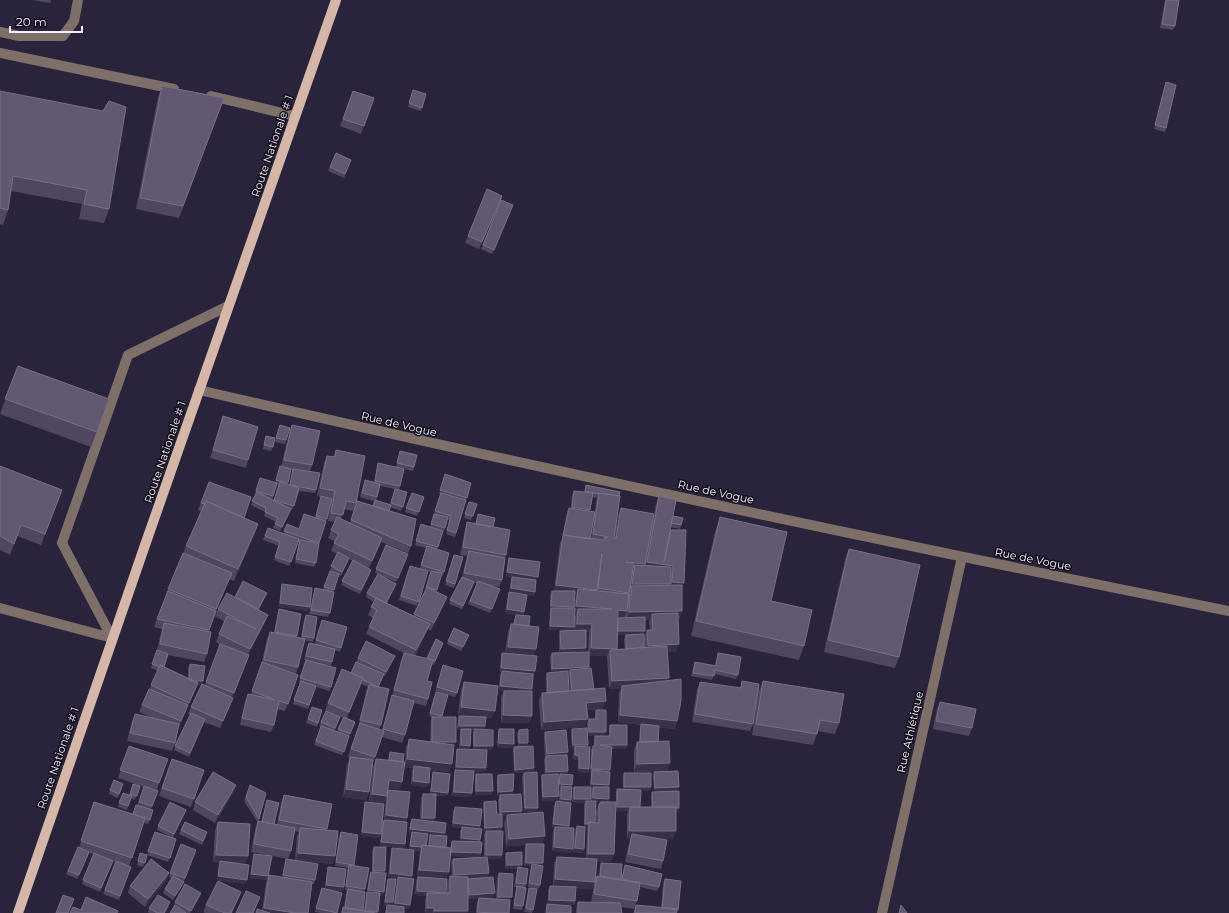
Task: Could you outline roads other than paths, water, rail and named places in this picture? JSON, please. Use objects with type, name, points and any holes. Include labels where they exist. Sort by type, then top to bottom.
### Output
[{"type":"main road","name":"Route Nationale # 1","points":[[18,913],[112,638],[336,0]]},
{"type":"street","points":[[0,32],[18,36],[63,36],[74,21],[78,0]]},
{"type":"street","points":[[0,53],[184,91]]},
{"type":"street","points":[[200,94],[295,116]]},
{"type":"street","points":[[112,638],[62,543],[128,355],[228,306]]},
{"type":"street","name":"Rue de Vogue","points":[[199,390],[434,444],[962,557],[1229,611]]},
{"type":"street","name":"Rue Athlétique","points":[[882,913],[962,557]]},
{"type":"street","points":[[0,608],[112,638]]}]
